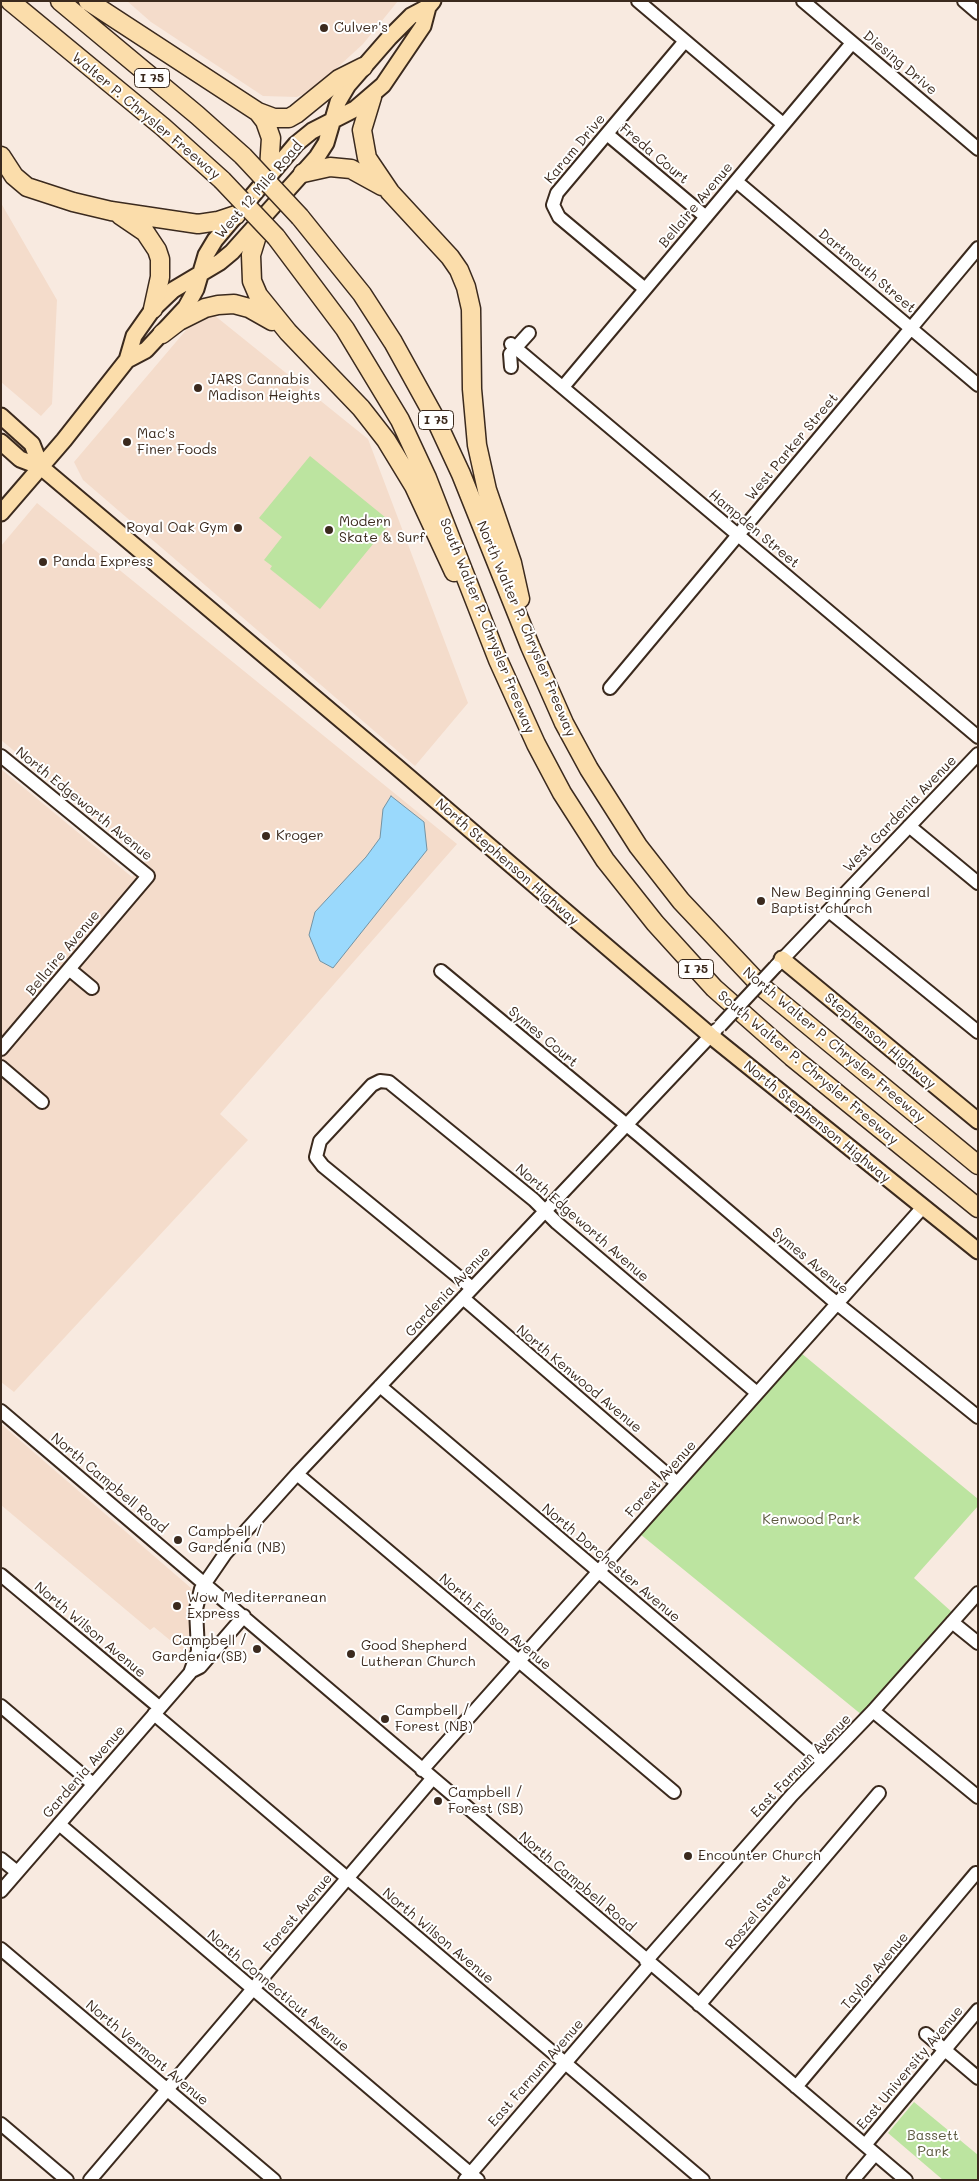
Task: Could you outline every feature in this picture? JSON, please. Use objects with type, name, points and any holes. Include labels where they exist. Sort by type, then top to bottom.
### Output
[{"type":"highway","name":"Walter P. Chrysler Freeway","points":[[10,1],[169,132],[222,180],[276,237]]},
{"type":"highway","name":"North Walter P. Chrysler Freeway","points":[[60,1],[197,115],[243,156],[300,217],[362,294],[430,409],[461,474],[530,646],[560,715],[589,770],[638,846],[681,901],[740,966],[782,1005],[978,1165]]},
{"type":"highway","points":[[88,1],[258,112],[281,119],[296,114],[339,79],[363,67]]},
{"type":"highway","points":[[372,97],[362,130],[367,158],[390,192],[450,257],[459,270],[466,287],[471,309],[472,389],[477,445],[487,490],[512,563],[530,646]]},
{"type":"highway","points":[[258,112],[265,121],[271,138],[269,169],[265,182]]},
{"type":"highway","points":[[1,156],[14,176],[33,190],[111,211],[198,224],[218,221],[236,214]]},
{"type":"highway","points":[[303,173],[330,167],[351,169],[364,174],[390,192]]},
{"type":"highway","points":[[111,211],[140,228],[149,237],[157,250],[160,259],[160,277],[153,309]]},
{"type":"highway","points":[[263,216],[251,254],[252,280],[263,303],[288,332],[361,408],[398,459],[414,486],[440,545],[498,660]]},
{"type":"highway","name":"South Walter P. Chrysler Freeway","points":[[276,237],[345,329],[400,420],[427,478],[498,660],[536,744],[562,793],[605,860],[654,923],[704,978],[737,1010],[978,1208]]},
{"type":"highway","points":[[162,334],[179,321],[205,308],[226,304],[241,305],[256,310],[288,332]]},
{"type":"main road","name":"West 12 Mile Road","points":[[1,513],[41,467],[127,360],[134,336],[153,309],[173,290],[220,262],[232,252],[303,173],[326,144],[338,102],[348,85],[411,16],[430,4]]},
{"type":"main road","name":"West 12 Mile Road","points":[[127,360],[146,350],[186,307],[196,289],[206,255],[215,240],[304,137],[355,109],[372,97],[424,26],[430,4]]},
{"type":"main road","name":"North Stephenson Highway","points":[[1,416],[32,444],[41,467]]},
{"type":"main road","name":"North Stephenson Highway","points":[[1,442],[20,459],[41,467],[978,1252]]},
{"type":"main road","name":"Stephenson Highway","points":[[779,963],[978,1121]]},
{"type":"street","points":[[638,1],[783,124]]},
{"type":"street","name":"Diesing Drive","points":[[803,1],[978,149]]},
{"type":"street","points":[[964,1],[978,13]]},
{"type":"street","name":"Karam Drive","points":[[645,289],[559,217],[554,209],[554,198],[557,192],[685,41]]},
{"type":"street","name":"Bellaire Avenue","points":[[563,387],[852,42]]},
{"type":"street","name":"Freda Court","points":[[607,134],[706,217]]},
{"type":"street","name":"Dartmouth Street","points":[[736,181],[978,385]]},
{"type":"street","name":"West Parker Street","points":[[610,688],[978,248]]},
{"type":"street","points":[[511,367],[510,354],[514,346],[529,333]]},
{"type":"street","name":"Hampden Street","points":[[514,346],[978,737]]},
{"type":"street","name":"West Gardenia Avenue","points":[[779,963],[978,754]]},
{"type":"street","name":"North Edgeworth Avenue","points":[[1,756],[148,876]]},
{"type":"street","points":[[909,826],[978,883]]},
{"type":"street","name":"Bellaire Avenue","points":[[1,1049],[148,876]]},
{"type":"street","points":[[829,910],[978,1032]]},
{"type":"street","name":"Gardenia Avenue","points":[[190,1673],[198,1651],[196,1609],[204,1582],[237,1539],[779,963]]},
{"type":"street","points":[[69,969],[92,988]]},
{"type":"street","name":"Symes Court","points":[[441,971],[626,1125]]},
{"type":"street","points":[[1,1068],[42,1102]]},
{"type":"street","name":"North Edgeworth Avenue","points":[[472,1288],[323,1166],[316,1157],[320,1141],[372,1085],[383,1080],[398,1088],[757,1393]]},
{"type":"street","name":"Symes Avenue","points":[[626,1125],[837,1304],[978,1417]]},
{"type":"street","name":"Forest Avenue","points":[[422,1770],[923,1207]]},
{"type":"street","name":"North Kenwood Avenue","points":[[462,1298],[677,1483]]},
{"type":"street","name":"North Dorchester Avenue","points":[[380,1386],[823,1762]]},
{"type":"street","name":"North Campbell Road","points":[[1,1411],[906,2180]]},
{"type":"street","name":"North Edison Avenue","points":[[297,1474],[674,1792]]},
{"type":"street","name":"North Wilson Avenue","points":[[1,1575],[347,1879],[703,2180]]},
{"type":"street","name":"East Farnum Avenue","points":[[471,2178],[648,1962],[823,1762],[873,1711],[978,1593]]},
{"type":"street","name":"Gardenia Avenue","points":[[1,1891],[156,1711],[190,1673],[200,1667],[244,1616]]},
{"type":"street","points":[[952,1622],[978,1643]]},
{"type":"street","points":[[1,1706],[93,1784]]},
{"type":"street","points":[[873,1711],[978,1797]]},
{"type":"street","name":"Forest Avenue","points":[[90,2180],[432,1779]]},
{"type":"street","name":"Roszel Street","points":[[699,2005],[879,1793]]},
{"type":"street","name":"North Connecticut Avenue","points":[[59,1824],[471,2178]]},
{"type":"street","points":[[1,1859],[17,1872]]},
{"type":"street","name":"Taylor Avenue","points":[[796,2087],[976,1873]]},
{"type":"street","name":"North Vermont Avenue","points":[[1,1949],[274,2180]]},
{"type":"street","name":"East University Avenue","points":[[865,2145],[978,2010]]},
{"type":"street","points":[[926,2034],[978,2078]]},
{"type":"street","points":[[1,2124],[67,2180]]},
{"type":"street","points":[[854,2180],[875,2154]]},
{"type":"shaded area","points":[[127,1],[398,1],[363,44],[314,89],[297,97],[263,96],[151,22]]},
{"type":"shaded area","points":[[1,203],[57,300],[52,404],[41,416],[1,382]]},
{"type":"shaded area","points":[[214,315],[368,439],[468,703],[415,766],[83,480],[74,462],[187,329]]},
{"type":"shaded area","points":[[37,503],[457,844],[220,1114],[248,1140],[14,1392],[1,1382],[1,769],[132,877],[146,860],[1,740],[1,546]]},
{"type":"shaded area","points":[[1,1424],[191,1588],[188,1655],[154,1627],[150,1630],[1,1505]]},
{"type":"green space","name":"Modern Skate & Surf","points":[[310,456],[391,522],[320,609],[270,569],[272,566],[264,560],[282,537],[259,518]]},
{"type":"green space","name":"Kenwood Park","points":[[801,1353],[978,1499],[978,1506],[914,1578],[953,1613],[862,1715],[640,1534]]},
{"type":"green space","name":"Bassett Park","points":[[914,2102],[978,2155],[978,2180],[943,2180],[888,2133]]},
{"type":"water","points":[[391,796],[424,822],[427,850],[333,968],[320,961],[309,935],[315,912],[366,857],[380,838],[383,809]]},
{"type":"place","name":"Culver's","points":[[324,28]]},
{"type":"place","name":"JARS Cannabis Madison Heights","points":[[198,388]]},
{"type":"place","name":"Mac's Finer Foods","points":[[127,442]]},
{"type":"place","name":"Royal Oak Gym","points":[[238,528]]},
{"type":"place","name":"Modern Skate & Surf","points":[[329,530]]},
{"type":"place","name":"Panda Express","points":[[43,562]]},
{"type":"place","name":"Kroger","points":[[266,836]]},
{"type":"place","name":"New Beginning General Baptist church","points":[[761,901]]},
{"type":"place","name":"Campbell / Gardenia (NB)","points":[[178,1540]]},
{"type":"place","name":"Wow Mediterranean Express","points":[[177,1606]]},
{"type":"place","name":"Campbell / Gardenia (SB)","points":[[257,1649]]},
{"type":"place","name":"Good Shepherd Lutheran Church","points":[[351,1654]]},
{"type":"place","name":"Campbell / Forest (NB)","points":[[385,1719]]},
{"type":"place","name":"Campbell / Forest (SB)","points":[[438,1801]]},
{"type":"place","name":"Encounter Church","points":[[688,1856]]}]
